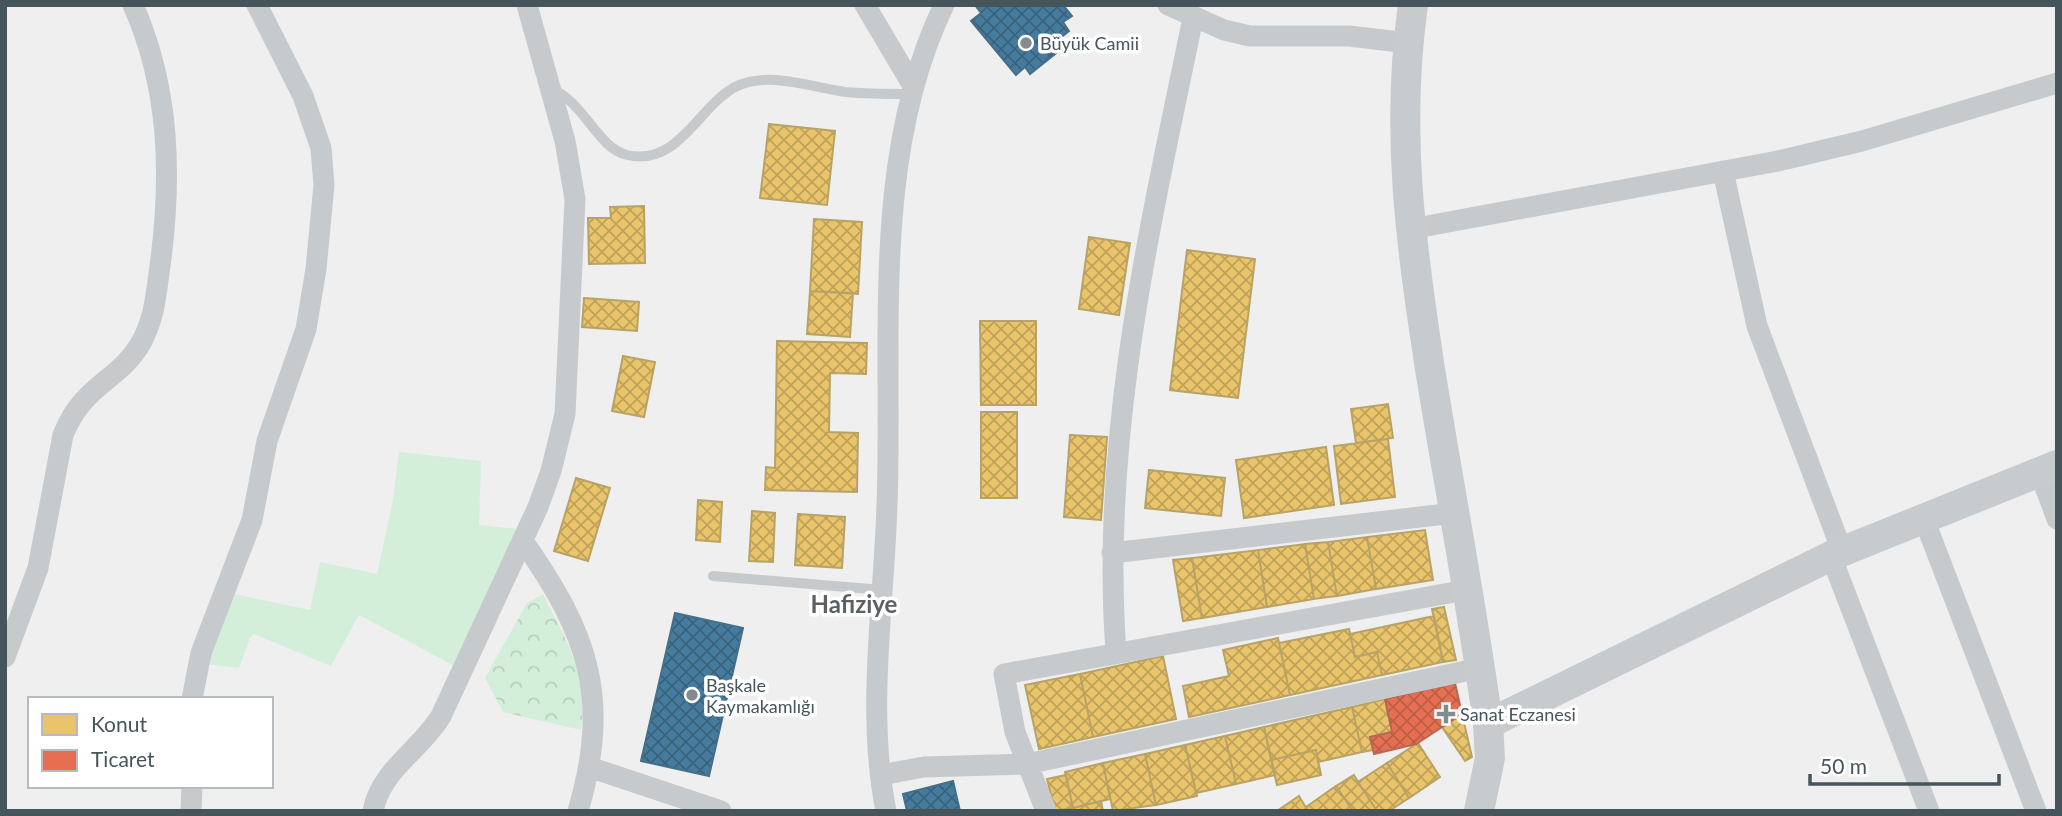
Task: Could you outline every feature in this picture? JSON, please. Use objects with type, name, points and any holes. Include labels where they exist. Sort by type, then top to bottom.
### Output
[{"type":"street","points":[[5,657],[38,568],[63,435],[70,416],[93,388],[134,353],[152,320],[157,302],[167,209],[166,126],[158,72],[133,5]]},
{"type":"street","points":[[192,697],[201,653],[252,520],[267,441],[306,329],[316,269],[324,185],[321,148],[303,96],[257,5]]},
{"type":"street","points":[[373,811],[383,781],[427,736],[441,716],[523,541],[551,471],[567,395],[575,199],[572,172],[527,5]]},
{"type":"street","points":[[864,5],[911,90]]},
{"type":"street","points":[[886,811],[878,727],[887,504],[889,278],[899,161],[911,90],[944,5]]},
{"type":"street","points":[[1168,5],[1224,30],[1250,36],[1349,36],[1408,43]]},
{"type":"street","points":[[1413,5],[1403,134],[1410,229],[1488,724],[1490,758],[1479,811]]},
{"type":"street","points":[[1116,652],[1112,553],[1118,436],[1133,322],[1193,18]]},
{"type":"street","points":[[1410,229],[1723,171],[1862,141],[2057,83]]},
{"type":"street","points":[[1723,171],[1757,326],[1929,811]]},
{"type":"street","points":[[1488,724],[1836,553],[2048,469],[2057,519]]},
{"type":"street","points":[[1112,553],[1454,513]]},
{"type":"street","points":[[1924,519],[2036,811]]},
{"type":"street","points":[[523,541],[567,608],[581,641],[592,694],[593,742],[578,811]]},
{"type":"street","points":[[1046,811],[1015,732],[1004,674],[1466,590]]},
{"type":"street","points":[[881,775],[924,766],[1027,764],[1480,668]]},
{"type":"street","points":[[589,766],[721,811]]},
{"type":"street","points":[[191,811],[192,788]]},
{"type":"lane","points":[[551,89],[572,101],[614,148],[624,154],[639,156],[670,148],[722,97],[737,86],[750,82],[765,80],[845,92],[911,90]]},
{"type":"lane","points":[[713,576],[883,590]]},
{"type":"green space","points":[[399,452],[481,461],[479,525],[528,530],[460,669],[359,615],[331,666],[254,634],[239,668],[198,663],[225,592],[310,610],[320,562],[377,574],[393,500]]},
{"type":"green space","points":[[543,594],[568,644],[579,675],[583,710],[581,730],[503,712],[485,678],[527,603]]},
{"type":"building: Konut","points":[[769,124],[835,131],[827,205],[760,198]]},
{"type":"building: Konut","points":[[644,206],[645,263],[589,264],[588,218],[611,218],[610,207]]},
{"type":"building: Konut","points":[[814,219],[862,222],[858,294],[810,291]]},
{"type":"building: Konut","points":[[1089,237],[1130,243],[1119,315],[1079,309]]},
{"type":"building: Konut","points":[[1187,250],[1255,259],[1238,398],[1170,390]]},
{"type":"building: Konut","points":[[810,291],[853,293],[850,337],[807,334]]},
{"type":"building: Konut","points":[[584,298],[639,302],[637,331],[582,327]]},
{"type":"building: Konut","points":[[980,321],[1036,321],[1036,405],[981,405]]},
{"type":"building: Konut","points":[[777,341],[867,343],[866,374],[830,373],[829,432],[858,433],[857,492],[765,490],[766,467],[775,468]]},
{"type":"building: Konut","points":[[623,356],[655,362],[644,417],[612,411]]},
{"type":"building: Konut","points":[[1388,404],[1393,438],[1356,443],[1351,409]]},
{"type":"building: Konut","points":[[981,412],[1017,412],[1017,498],[981,498]]},
{"type":"building: Konut","points":[[1070,435],[1107,437],[1101,520],[1064,517]]},
{"type":"building: Konut","points":[[1388,439],[1395,497],[1341,504],[1334,446]]},
{"type":"building: Konut","points":[[1326,447],[1334,505],[1244,518],[1236,460]]},
{"type":"building: Konut","points":[[1149,470],[1225,478],[1221,516],[1145,508]]},
{"type":"building: Konut","points":[[576,478],[610,488],[588,561],[554,551]]},
{"type":"building: Konut","points":[[698,500],[722,502],[720,542],[696,540]]},
{"type":"building: Konut","points":[[752,511],[775,513],[773,562],[749,561]]},
{"type":"building: Konut","points":[[798,514],[845,517],[842,568],[795,565]]},
{"type":"building: Konut","points":[[1425,530],[1433,580],[1376,589],[1367,537]]},
{"type":"building: Konut","points":[[1367,537],[1376,589],[1337,596],[1328,542]]},
{"type":"building: Konut","points":[[1328,542],[1337,596],[1314,599],[1305,544]]},
{"type":"building: Konut","points":[[1305,544],[1314,599],[1267,607],[1258,550]]},
{"type":"building: Konut","points":[[1258,550],[1267,607],[1202,618],[1192,558]]},
{"type":"building: Konut","points":[[1192,558],[1202,618],[1183,621],[1173,560]]},
{"type":"building: Konut","points":[[1444,607],[1456,660],[1443,662],[1432,609]]},
{"type":"building: Konut","points":[[1434,616],[1443,662],[1382,675],[1377,652],[1355,657],[1350,634]]},
{"type":"building: Konut","points":[[1349,629],[1355,657],[1377,652],[1382,675],[1290,695],[1279,643]]},
{"type":"building: Konut","points":[[1278,638],[1290,695],[1189,717],[1183,686],[1229,676],[1223,650]]},
{"type":"building: Konut","points":[[1163,656],[1176,719],[1093,737],[1080,674]]},
{"type":"building: Konut","points":[[1080,674],[1093,737],[1039,749],[1025,685]]},
{"type":"building: Konut","points":[[1385,699],[1392,732],[1370,737],[1373,750],[1362,752],[1352,707]]},
{"type":"building: Konut","points":[[1352,707],[1362,752],[1318,762],[1316,750],[1271,760],[1264,727]]},
{"type":"building: Konut","points":[[1462,714],[1472,757],[1465,761],[1442,727]]},
{"type":"building: Konut","points":[[1264,727],[1275,775],[1236,784],[1225,736]]},
{"type":"building: Konut","points":[[1225,736],[1236,784],[1196,793],[1185,745]]},
{"type":"building: Konut","points":[[1418,743],[1440,777],[1409,798],[1387,763]]},
{"type":"building: Konut","points":[[1185,745],[1197,796],[1156,805],[1145,754]]},
{"type":"building: Konut","points":[[1316,750],[1321,775],[1277,785],[1271,760]]},
{"type":"building: Konut","points":[[1145,754],[1156,805],[1113,811],[1103,763]]},
{"type":"building: Konut","points":[[1103,763],[1110,799],[1073,808],[1065,772]]},
{"type":"building: Konut","points":[[1387,763],[1409,798],[1389,811],[1377,811],[1358,782]]},
{"type":"building: Konut","points":[[1066,775],[1073,808],[1055,811],[1047,779]]},
{"type":"building: Konut","points":[[1354,775],[1377,811],[1353,811],[1336,786]]},
{"type":"building: Konut","points":[[1336,786],[1353,811],[1308,811],[1306,807]]},
{"type":"building: Konut","points":[[1299,796],[1308,811],[1277,811]]},
{"type":"building: Konut","points":[[1101,801],[1103,811],[1058,811],[1073,808]]},
{"type":"building: Ticaret","points":[[1455,683],[1462,714],[1416,744],[1374,754],[1370,737],[1392,732],[1385,699]]},
{"type":"building: Kamu","name":"Büyük Camii","points":[[975,5],[1063,5],[1072,16],[1063,22],[1069,31],[1059,39],[1065,46],[1030,74],[1025,67],[1016,75],[971,21],[981,13]]},
{"type":"building: Kamu","name":"Başkale Kaymakamlığı","points":[[675,613],[743,628],[709,776],[641,761]]},
{"type":"building: Kamu","points":[[953,781],[960,811],[907,811],[903,794]]},
{"type":"place","name":"Büyük Camii","points":[[1026,43]]},
{"type":"place","name":"Başkale Kaymakamlığı","points":[[692,695]]},
{"type":"place","name":"Sanat Eczanesi","points":[[1446,714]]},
{"type":"district","name":"Hafiziye","points":[[854,603]]}]
